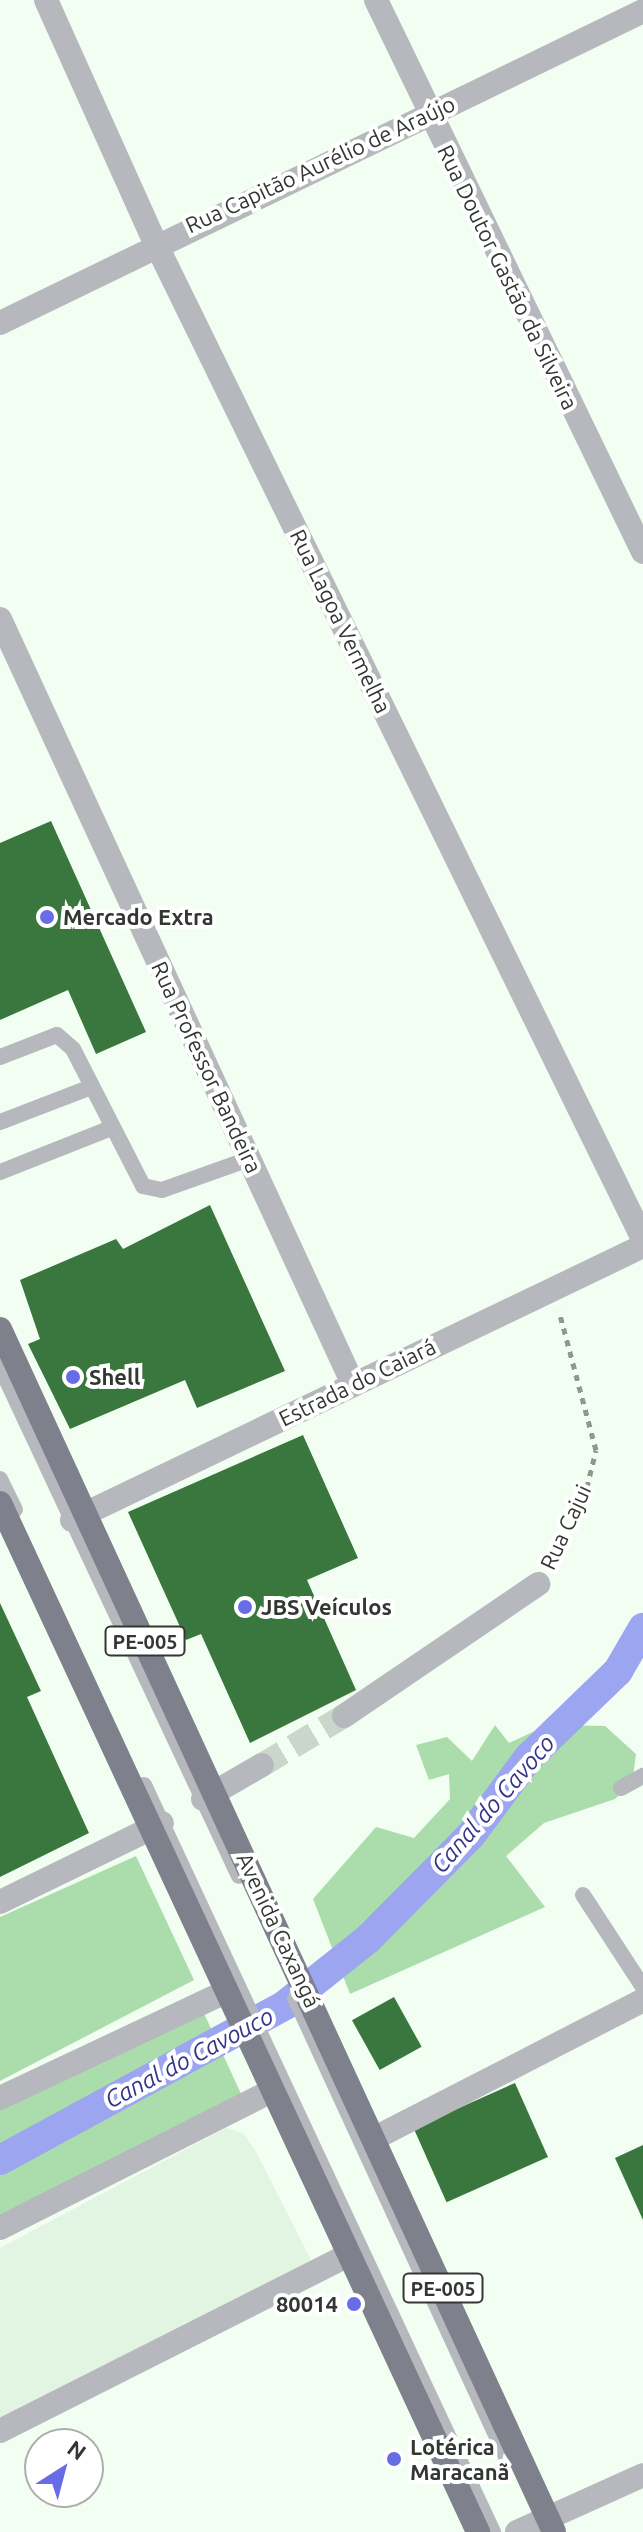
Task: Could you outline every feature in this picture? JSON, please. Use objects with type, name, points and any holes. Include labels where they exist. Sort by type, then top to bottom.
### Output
[{"type":"main road","name":"Avenida Caxangá","points":[[0,1329],[79,1516],[332,2062],[375,2138],[539,2527]]},
{"type":"main road","name":"PE-005","points":[[0,1503],[15,1543],[157,1825],[478,2532]]},
{"type":"street","name":"Rua Lagoa Vermelha","points":[[46,0],[155,242],[643,1239]]},
{"type":"street","name":"Rua Doutor Gastão da Silveira","points":[[376,0],[643,552]]},
{"type":"street","name":"Rua Capitão Aurélio de Araújo","points":[[0,323],[155,242],[643,11]]},
{"type":"street","name":"Rua Professor Bandeira","points":[[0,619],[353,1384]]},
{"type":"street","name":"Estrada do Caiará","points":[[79,1516],[643,1246]]},
{"type":"street","name":"Rua Cajui","points":[[344,1716],[538,1584]]},
{"type":"street","points":[[209,1796],[262,1765]]},
{"type":"street","points":[[0,1902],[157,1825]]},
{"type":"street","points":[[0,2098],[232,1992]]},
{"type":"street","points":[[375,2138],[643,2000]]},
{"type":"street","points":[[0,2228],[275,2084]]},
{"type":"street","points":[[0,2431],[350,2254]]},
{"type":"street","points":[[539,2527],[643,2475]]},
{"type":"lane","points":[[0,1057],[57,1035],[73,1049],[143,1186],[162,1190],[249,1159]]},
{"type":"lane","points":[[0,1122],[91,1087]]},
{"type":"lane","points":[[0,1172],[111,1128]]},
{"type":"lane","points":[[0,1366],[79,1516]]},
{"type":"lane","points":[[0,1479],[15,1543]]},
{"type":"lane","points":[[621,1788],[643,1776]]},
{"type":"lane","points":[[583,1895],[643,1987]]},
{"type":"lane","points":[[332,2062],[539,2527]]},
{"type":"lane","points":[[275,2084],[493,2532]]},
{"type":"path","name":"Rua Cajui","points":[[538,1584],[584,1499],[596,1450],[553,1289]]},
{"type":"shaded area","points":[[226,2128],[243,2133],[255,2150],[311,2260],[0,2422],[0,2248]]},
{"type":"green space","points":[[495,1725],[509,1743],[548,1725],[605,1726],[636,1754],[632,1784],[615,1799],[544,1823],[506,1856],[545,1907],[350,1994],[313,1899],[376,1827],[414,1838],[450,1799],[449,1774],[429,1780],[416,1745],[447,1737],[472,1761]]},
{"type":"green space","points":[[136,1856],[194,1980],[0,2081],[0,1917]]},
{"type":"green space","points":[[202,2009],[242,2096],[0,2221],[0,2107]]},
{"type":"building","name":"Mercado Extra","points":[[51,821],[146,1032],[96,1054],[68,990],[0,1020],[0,843]]},
{"type":"building","points":[[210,1205],[285,1371],[197,1408],[185,1380],[70,1429],[28,1344],[40,1339],[20,1280],[116,1239],[123,1249]]},
{"type":"building","name":"JBS Veículos","points":[[303,1435],[358,1558],[307,1580],[356,1690],[250,1743],[201,1634],[186,1640],[128,1512]]},
{"type":"building","points":[[0,1603],[41,1691],[27,1697],[89,1833],[0,1877]]},
{"type":"building","points":[[394,1997],[422,2047],[380,2070],[352,2020]]},
{"type":"building","points":[[515,2083],[548,2157],[447,2202],[414,2128]]},
{"type":"building","points":[[643,2145],[643,2220],[615,2158]]},
{"type":"waterway","name":"Canal do Cavouco","points":[[0,2160],[285,2005],[368,1939],[471,1835],[529,1757],[618,1671],[643,1628]]},
{"type":"tunnel","points":[[262,1765],[344,1716]]},
{"type":"place","name":"Mercado Extra","points":[[47,917]]},
{"type":"place","name":"Shell","points":[[73,1377]]},
{"type":"place","name":"JBS Veículos","points":[[245,1607]]},
{"type":"place","name":"80014","points":[[354,2304]]},
{"type":"place","name":"Lotérica Maracanã","points":[[394,2459]]},
{"type":"water label","name":"Canal do Cavoco","points":[[493,1804]]}]
